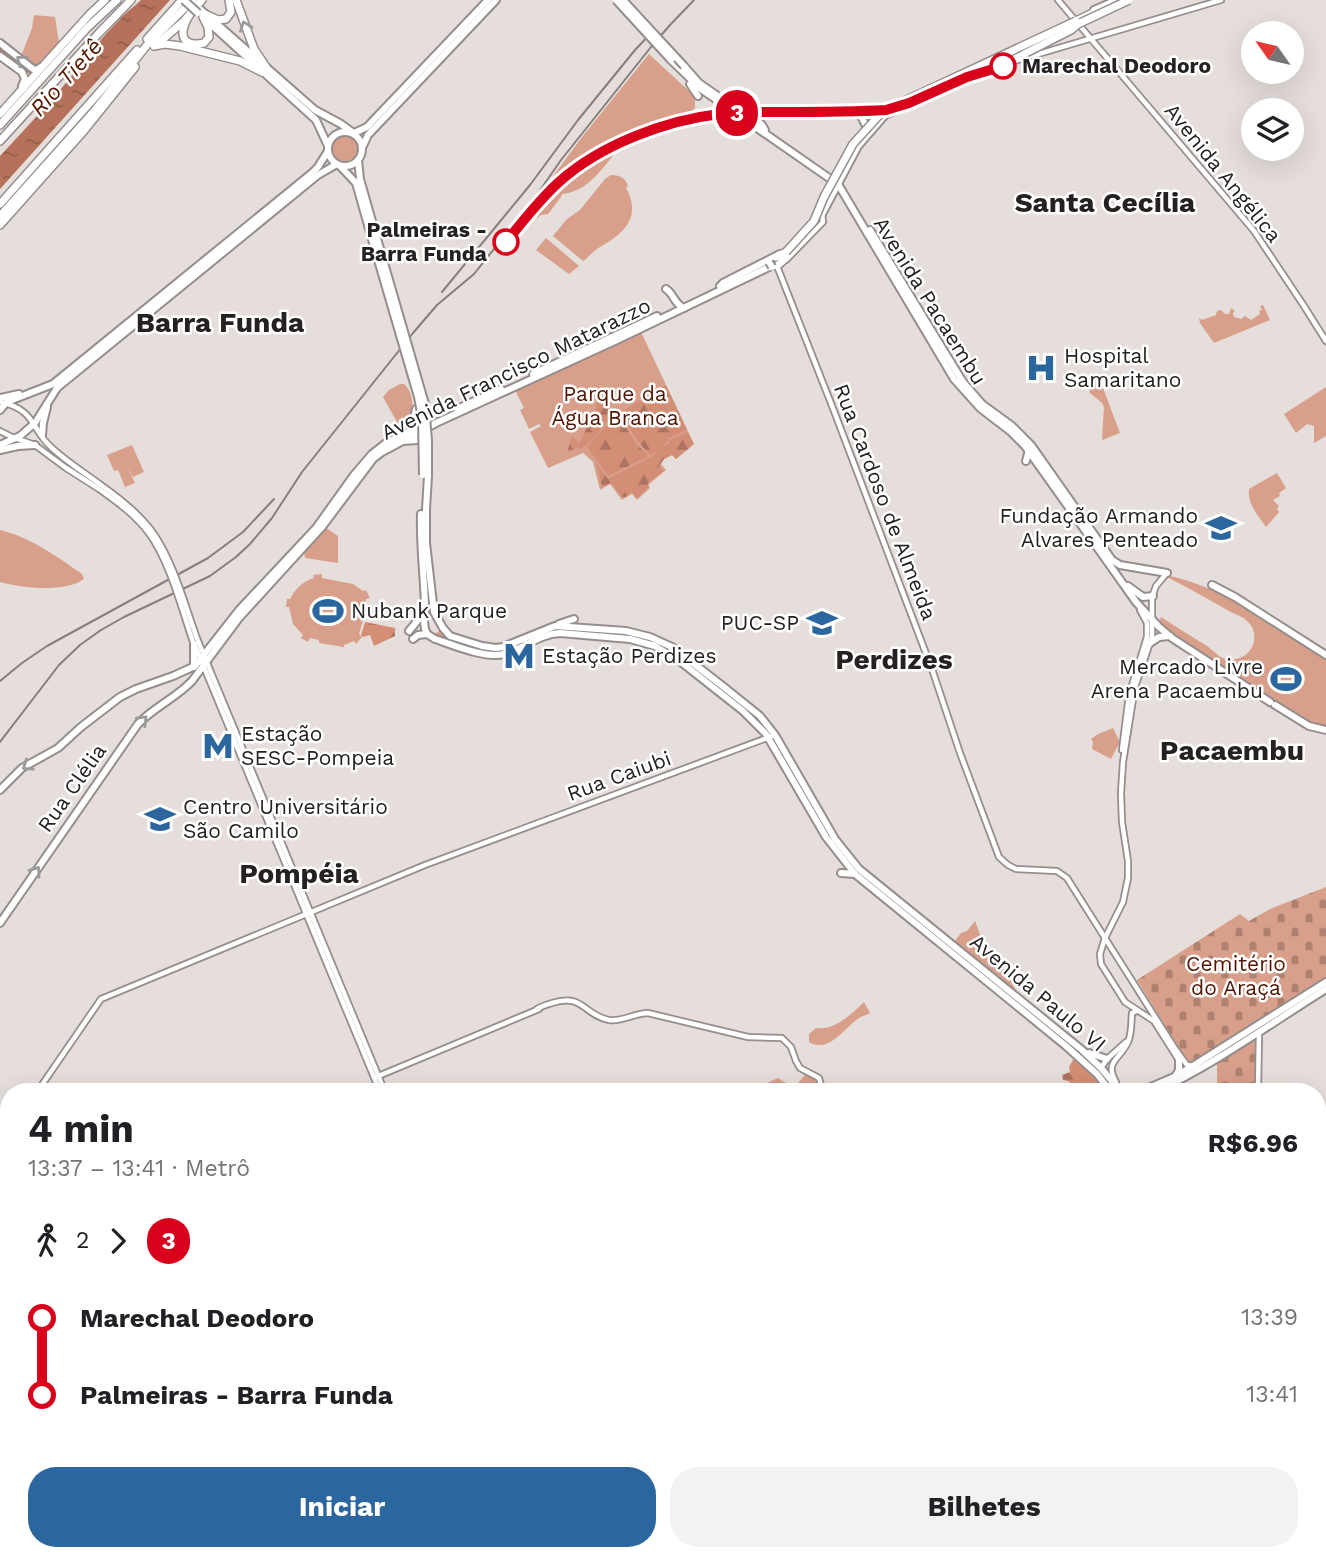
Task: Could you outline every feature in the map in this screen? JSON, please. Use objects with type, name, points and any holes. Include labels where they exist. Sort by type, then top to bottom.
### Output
[{"type":"highway","points":[[0,122],[42,66],[104,3],[116,0]]},
{"type":"highway","points":[[0,141],[99,33],[103,24],[129,0]]},
{"type":"highway","points":[[0,204],[183,0]]},
{"type":"highway","points":[[0,214],[95,110],[147,45],[191,0]]},
{"type":"highway","points":[[151,49],[200,14],[202,0]]},
{"type":"highway","points":[[200,14],[218,20],[226,19],[232,12],[229,0]]},
{"type":"highway","points":[[236,0],[264,69]]},
{"type":"highway","points":[[786,255],[814,221],[824,197],[855,142],[883,111],[1120,0]]},
{"type":"highway","points":[[786,255],[814,225],[858,144],[885,114],[1131,0]]},
{"type":"highway","points":[[0,114],[23,93],[104,3]]},
{"type":"highway","points":[[0,225],[113,96],[180,14]]},
{"type":"highway","points":[[1022,57],[1073,29],[1077,23]]},
{"type":"highway","points":[[151,49],[169,44],[264,69]]},
{"type":"highway","points":[[95,110],[133,55]]},
{"type":"highway","points":[[0,135],[39,99]]},
{"type":"highway","name":"Avenida Francisco Matarazzo","points":[[771,264],[786,255]]},
{"type":"main road","points":[[183,0],[314,110],[353,133],[361,141],[362,148]]},
{"type":"main road","points":[[191,0],[200,14]]},
{"type":"main road","points":[[2,401],[40,391],[53,384],[312,173],[328,149],[330,140],[337,133],[353,133],[367,127],[488,0]]},
{"type":"main road","points":[[496,0],[368,135],[358,160],[359,179],[422,418],[426,476],[426,550],[436,616],[447,634],[496,648],[574,619]]},
{"type":"main road","points":[[616,0],[697,81],[766,135],[785,141],[830,176],[766,135],[686,76]]},
{"type":"main road","points":[[623,0],[681,67],[698,96]]},
{"type":"main road","name":"Avenida Angélica","points":[[1058,0],[1254,231],[1326,341]]},
{"type":"main road","points":[[980,72],[1120,0]]},
{"type":"main road","points":[[1099,12],[1131,0]]},
{"type":"main road","points":[[771,264],[819,213],[858,146],[892,111],[960,76],[1221,0]]},
{"type":"main road","points":[[771,264],[788,259],[823,222],[819,213],[854,141],[883,109],[1077,23]]},
{"type":"main road","points":[[0,43],[33,69],[42,66]]},
{"type":"main road","points":[[0,55],[23,75],[23,93]]},
{"type":"main road","points":[[264,69],[316,120],[330,158],[356,183],[374,235]]},
{"type":"main road","points":[[747,112],[758,121],[766,135]]},
{"type":"main road","points":[[860,114],[866,126]]},
{"type":"main road","points":[[0,448],[35,423],[57,388],[318,175],[338,165],[349,166],[358,160]]},
{"type":"main road","name":"Avenida Pacaembu","points":[[839,183],[963,382],[982,404],[1005,420],[1031,445],[1107,558],[1029,450],[1010,431],[975,404],[954,379],[839,183]]},
{"type":"main road","name":"Avenida Francisco Matarazzo","points":[[186,687],[234,616],[326,515],[372,454],[386,443],[717,292],[730,279],[771,264]]},
{"type":"main road","name":"Rua Cardoso de Almeida","points":[[771,264],[811,351],[933,672],[997,854],[1012,867],[1057,872],[1066,877],[1187,1065],[1196,1065]]},
{"type":"main road","points":[[666,289],[682,307]]},
{"type":"main road","name":"Avenida Francisco Matarazzo","points":[[203,662],[239,618],[326,523],[373,459],[400,441],[682,307]]},
{"type":"main road","points":[[0,410],[2,401]]},
{"type":"main road","points":[[2,401],[24,412],[54,450],[100,487]]},
{"type":"main road","points":[[42,435],[48,402]]},
{"type":"main road","points":[[411,431],[416,409]]},
{"type":"main road","points":[[0,430],[35,445],[100,487],[136,513],[154,534],[169,561],[203,662],[238,752],[379,1083]]},
{"type":"main road","points":[[400,441],[418,440]]},
{"type":"main road","points":[[0,448],[35,445]]},
{"type":"main road","points":[[1026,461],[1029,450]]},
{"type":"main road","points":[[426,476],[421,531],[424,622],[427,634]]},
{"type":"main road","points":[[282,571],[302,542]]},
{"type":"main road","points":[[1107,558],[1120,565],[1167,573]]},
{"type":"main road","points":[[1107,558],[1146,619],[1148,628],[1129,695],[1123,751],[1122,822],[1128,878],[1123,902],[1105,934],[1100,958],[1125,1002],[1131,1022]]},
{"type":"main road","points":[[1119,578],[1120,565]]},
{"type":"main road","points":[[1158,572],[1160,581]]},
{"type":"main road","points":[[1123,751],[1135,687],[1152,637],[1153,596],[1167,573]]},
{"type":"main road","points":[[1119,578],[1143,597],[1153,596]]},
{"type":"main road","points":[[416,584],[424,590]]},
{"type":"main road","points":[[1212,585],[1326,655]]},
{"type":"main road","points":[[1136,602],[1170,636],[1309,726],[1326,730]]},
{"type":"main road","points":[[409,631],[425,610]]},
{"type":"main road","points":[[555,626],[626,631],[661,641],[756,712],[839,846],[859,869],[926,928]]},
{"type":"main road","points":[[413,639],[427,634],[435,639],[489,655],[506,653],[556,633],[619,638],[646,643],[663,650],[702,678],[771,736],[828,842],[855,874],[926,928]]},
{"type":"main road","points":[[1150,643],[1159,637],[1170,636]]},
{"type":"main road","points":[[198,644],[204,649],[213,645]]},
{"type":"main road","points":[[194,667],[198,644]]},
{"type":"main road","points":[[0,790],[22,768],[58,748],[126,694],[203,662]]},
{"type":"main road","points":[[203,662],[376,1077]]},
{"type":"main road","name":"Rua Clélia","points":[[0,923],[138,724],[186,687]]},
{"type":"main road","name":"Rua Caiubi","points":[[43,1083],[101,999],[475,846],[771,736]]},
{"type":"main road","points":[[841,873],[855,874]]},
{"type":"main road","name":"Avenida Paulo VI","points":[[926,928],[1082,1050],[1106,1083]]},
{"type":"main road","name":"Avenida Paulo VI","points":[[926,928],[1112,1083]]},
{"type":"main road","points":[[1101,949],[1109,946]]},
{"type":"main road","points":[[1169,1083],[1245,1037],[1326,982]]},
{"type":"main road","points":[[1186,1073],[1245,1037],[1259,1032],[1326,989]]},
{"type":"main road","points":[[376,1077],[563,999],[571,1000],[599,1017],[608,1019],[622,1020],[648,1013],[739,1035],[778,1037],[791,1047],[800,1068],[819,1078],[820,1083]]},
{"type":"main road","points":[[1125,1002],[1156,1022],[1186,1073]]},
{"type":"main road","points":[[1116,1083],[1111,1074],[1112,1063],[1124,1050],[1129,1039],[1132,1013],[1146,1009],[1146,1003]]},
{"type":"main road","points":[[1258,1083],[1259,1032],[1262,1024]]},
{"type":"main road","points":[[733,1040],[739,1035]]},
{"type":"main road","points":[[1099,1071],[1107,1059],[1129,1039]]},
{"type":"main road","points":[[1082,1050],[1107,1059]]},
{"type":"main road","points":[[1174,1080],[1179,1070],[1179,1061]]},
{"type":"main road","points":[[1162,1083],[1174,1080]]},
{"type":"green space","points":[[34,15],[55,17],[59,43],[37,66],[21,56]]},
{"type":"green space","points":[[649,54],[691,93],[695,108],[659,124],[654,121],[645,126],[645,130],[613,152],[602,170],[584,186],[562,194],[548,214],[537,218],[534,216],[554,190],[548,183]]},
{"type":"green space","points":[[345,135],[354,139],[358,148],[354,157],[345,161],[336,157],[332,148],[336,139]]},
{"type":"green space","points":[[611,175],[622,178],[627,183],[631,216],[623,230],[583,261],[553,236]]},
{"type":"green space","points":[[546,238],[579,266],[569,274],[536,250]]},
{"type":"green space","points":[[1263,305],[1270,320],[1214,343],[1200,323],[1199,318],[1202,320],[1216,315],[1217,311],[1221,310],[1229,314],[1231,308],[1235,311],[1234,317],[1241,319],[1245,316],[1251,320],[1260,314],[1260,306]]},
{"type":"green space","name":"Parque da Água Branca","points":[[641,332],[694,444],[676,459],[672,455],[664,459],[661,464],[666,470],[648,485],[650,488],[637,500],[632,494],[622,500],[610,484],[600,490],[593,462],[583,453],[548,468],[530,432],[541,426],[539,424],[529,429],[520,410],[524,408],[515,390]]},
{"type":"green space","points":[[1091,379],[1103,388],[1120,433],[1102,440],[1104,407],[1090,393]]},
{"type":"green space","points":[[400,384],[408,388],[412,401],[412,414],[402,431],[383,397]]},
{"type":"green space","points":[[666,385],[687,430],[669,438],[661,448],[671,439],[688,432],[694,444],[676,459],[672,455],[664,459],[659,466],[664,471],[648,483],[649,487],[637,498],[632,492],[622,497],[611,483],[602,487],[596,463],[608,479],[653,456],[657,451],[651,455],[640,444],[619,413]]},
{"type":"green space","points":[[1326,387],[1326,436],[1314,443],[1314,426],[1307,424],[1296,433],[1284,414]]},
{"type":"green space","points":[[599,401],[612,411],[613,415],[581,449],[579,447],[567,453],[572,436],[579,443]]},
{"type":"green space","points":[[618,414],[636,444],[649,456],[608,476],[587,447]]},
{"type":"green space","points":[[132,445],[144,472],[133,477],[127,465],[135,483],[125,487],[118,470],[114,471],[107,455]]},
{"type":"green space","points":[[1277,473],[1286,488],[1273,500],[1279,506],[1279,512],[1266,527],[1251,504],[1249,489]]},
{"type":"green space","points":[[326,528],[338,536],[338,563],[305,558],[304,552]]},
{"type":"green space","points":[[0,530],[43,548],[82,574],[84,579],[55,588],[0,582]]},
{"type":"green space","name":"Nubank Parque","points":[[322,574],[322,578],[353,584],[363,591],[366,590],[370,598],[366,599],[359,634],[362,637],[356,644],[354,641],[344,647],[319,643],[319,640],[310,638],[308,642],[301,638],[303,635],[293,624],[289,607],[286,607],[287,599],[314,578],[313,575]]},
{"type":"green space","name":"Mercado Livre Arena Pacaembu","points":[[1167,577],[1212,590],[1232,600],[1326,659],[1326,726],[1305,720],[1277,704],[1272,709],[1267,706],[1271,699],[1170,633],[1159,622],[1161,617],[1229,660],[1240,658],[1248,652],[1254,637],[1252,627],[1244,618]]},
{"type":"green space","points":[[365,622],[395,628],[395,636],[374,646],[370,635],[361,635]]},
{"type":"green space","points":[[552,627],[639,635],[665,645],[765,723],[851,863],[1093,1061],[1111,1083],[1106,1083],[1094,1069],[854,869],[831,842],[761,726],[659,646],[556,631],[506,651],[493,653],[434,635],[440,630],[450,639],[494,650]]},
{"type":"green space","points":[[1113,728],[1120,742],[1111,759],[1092,749],[1091,739]]},
{"type":"green space","name":"Cemitério do Araçá","points":[[1326,887],[1326,978],[1188,1063],[1137,980],[1240,914],[1249,921],[1270,909]]},
{"type":"green space","points":[[975,921],[981,937],[1003,967],[1018,994],[955,941]]},
{"type":"green space","points":[[864,1002],[870,1013],[859,1018],[836,1038],[823,1045],[809,1042],[809,1034],[816,1028],[836,1024]]},
{"type":"green space","points":[[1254,1040],[1255,1083],[1217,1083],[1217,1062]]},
{"type":"green space","points":[[1074,1058],[1099,1083],[1071,1083],[1063,1080],[1062,1075],[1070,1072],[1069,1067]]},
{"type":"green space","points":[[806,1074],[818,1083],[798,1083]]},
{"type":"green space","points":[[778,1078],[786,1083],[767,1083]]},
{"type":"water","points":[[141,0],[170,0],[0,189],[0,156],[50,102],[54,95],[49,91],[53,86],[61,89],[104,36]]},
{"type":"waterway","points":[[0,49],[31,72]]},
{"type":"tunnel","points":[[810,232],[822,214]]},
{"type":"railway","points":[[0,742],[59,665],[80,645],[124,617],[210,576],[250,544],[272,518],[302,472],[413,333],[437,305],[474,274],[651,47],[694,0]]},
{"type":"railway","points":[[442,292],[530,185],[578,120],[653,31]]},
{"type":"railway","points":[[545,197],[576,169]]},
{"type":"railway","points":[[0,681],[47,646],[208,558],[243,532],[274,499]]},
{"type":"metro line","name":"3","points":[[506,242],[539,203],[569,174],[604,151],[646,133],[717,114],[886,110],[909,103],[967,77],[1003,66]]},
{"type":"place","name":"Marechal Deodoro","points":[[1003,66]]},
{"type":"place","name":"Palmeiras - Barra Funda","points":[[506,242]]},
{"type":"place","name":"Hospital Samaritano","points":[[1041,368]]},
{"type":"place","name":"Fundação Armando Alvares Penteado","points":[[1221,528]]},
{"type":"place","name":"Nubank Parque","points":[[328,611]]},
{"type":"place","name":"PUC-SP","points":[[822,623]]},
{"type":"place","name":"Estação Perdizes","points":[[519,656]]},
{"type":"place","name":"Mercado Livre Arena Pacaembu","points":[[1286,679]]},
{"type":"place","name":"Estação SESC-Pompeia","points":[[218,746]]},
{"type":"place","name":"Centro Universitário São Camilo","points":[[160,819]]},
{"type":"district","name":"Santa Cecília","points":[[1105,202]]},
{"type":"district","name":"Barra Funda","points":[[220,322]]},
{"type":"district","name":"Perdizes","points":[[894,659]]},
{"type":"district","name":"Pacaembu","points":[[1232,750]]},
{"type":"district","name":"Pompéia","points":[[299,873]]},
{"type":"water label","name":"Rio Tietê","points":[[66,77]]}]
